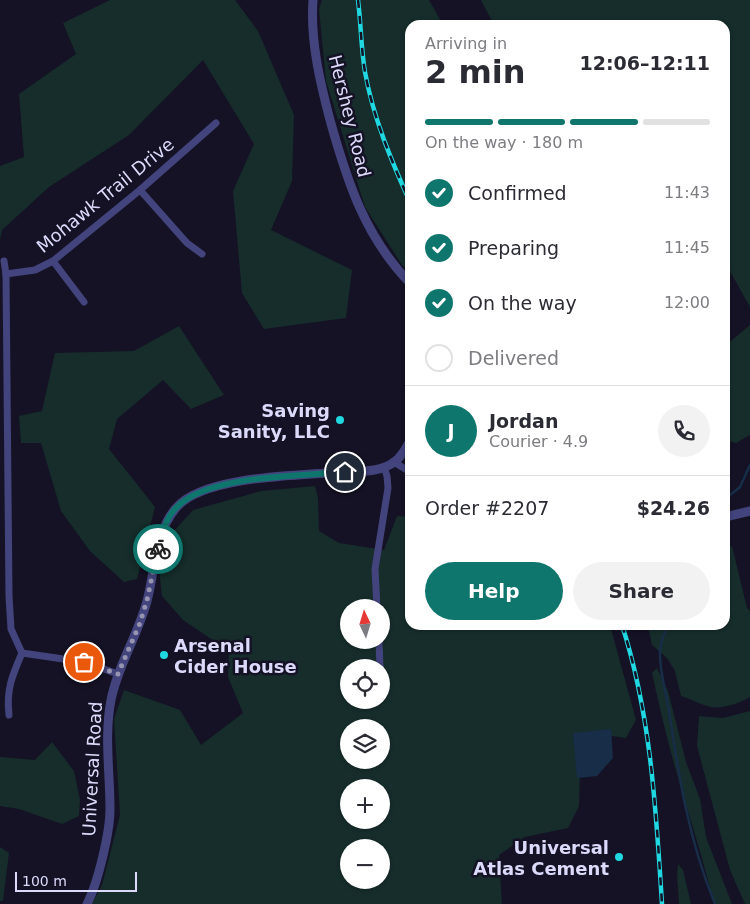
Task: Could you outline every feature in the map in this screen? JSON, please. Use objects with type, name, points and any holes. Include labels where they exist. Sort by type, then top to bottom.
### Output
[{"type":"street","name":"Hershey Road","points":[[313,0],[314,32],[320,79],[344,170],[367,224],[386,254],[405,277]]},
{"type":"street","name":"Mohawk Trail Drive","points":[[6,274],[35,270],[53,261],[140,190],[216,123]]},
{"type":"street","points":[[140,190],[187,243],[202,254]]},
{"type":"street","points":[[4,261],[6,274],[9,596],[11,629],[22,653],[13,675],[7,698],[9,715]]},
{"type":"street","points":[[53,261],[84,302]]},
{"type":"street","name":"Universal Road","points":[[87,904],[100,866],[108,830],[110,810],[108,723],[111,699],[118,674],[140,623],[160,540],[168,517],[189,497],[206,489],[256,479],[362,471],[384,467],[394,462],[405,448]]},
{"type":"street","points":[[394,462],[405,469]]},
{"type":"street","points":[[377,599],[375,569],[388,488],[384,467]]},
{"type":"street","points":[[730,516],[750,511]]},
{"type":"street","points":[[22,653],[84,662],[118,674]]},
{"type":"green space","points":[[110,0],[235,0],[258,31],[294,115],[292,181],[271,230],[352,270],[346,318],[264,329],[242,293],[233,191],[254,144],[203,60],[129,135],[49,187],[2,230],[0,240],[0,166],[24,157],[19,94],[76,54],[63,23]]},
{"type":"green space","points":[[322,0],[429,0],[440,20],[405,20],[405,267],[365,207],[326,81],[319,9]]},
{"type":"green space","points":[[481,0],[750,0],[750,307],[730,271],[730,20],[491,20]]},
{"type":"green space","points":[[750,325],[750,435],[736,443],[730,441],[730,342]]},
{"type":"green space","points":[[179,326],[224,395],[191,409],[163,380],[117,419],[109,449],[155,507],[137,579],[124,582],[90,551],[61,511],[41,443],[21,443],[19,416],[42,411],[55,353],[134,351]]},
{"type":"green space","points":[[315,486],[318,498],[319,531],[339,543],[384,550],[397,516],[405,517],[405,630],[611,630],[636,720],[626,738],[597,734],[581,740],[579,806],[568,828],[525,837],[499,855],[502,904],[92,904],[102,885],[120,815],[114,719],[124,690],[180,710],[201,745],[243,713],[228,677],[229,651],[183,620],[162,596],[159,569],[174,531],[193,510],[261,491]]},
{"type":"green space","points":[[732,546],[747,608],[750,611],[750,697],[731,705],[711,707],[681,696],[675,671],[667,658],[652,645],[649,630],[730,630],[730,547]]},
{"type":"green space","points":[[657,668],[668,691],[686,762],[700,799],[706,837],[732,904],[714,904],[663,720],[652,673]]},
{"type":"green space","points":[[750,711],[750,904],[745,904],[730,870],[697,746],[699,716],[723,718]]},
{"type":"green space","points":[[52,742],[74,771],[80,800],[79,816],[62,824],[19,809],[0,806],[0,757],[35,760]]},
{"type":"green space","points":[[0,847],[9,853],[3,901],[0,901]]},
{"type":"green space","points":[[678,864],[683,870],[691,904],[679,904]]},
{"type":"water","points":[[611,729],[613,758],[597,776],[577,778],[573,733]]},
{"type":"waterway","points":[[730,495],[740,487],[750,465]]},
{"type":"waterway","points":[[666,630],[660,650],[660,658],[677,761],[698,857],[715,904]]},
{"type":"railway","points":[[358,0],[368,89],[383,138],[405,191]]},
{"type":"railway","points":[[623,630],[640,693],[651,763],[662,904]]},
{"type":"way so far","points":[[84,662],[118,674],[140,623],[158,549]]},
{"type":"place","name":"Saving Sanity, LLC","points":[[340,420]]},
{"type":"place","name":"Arsenal Cider House","points":[[164,655]]},
{"type":"place","name":"Universal Atlas Cement","points":[[619,857]]},
{"type":"route","points":[[158,549],[168,517],[189,497],[206,489],[256,479],[345,472]]}]
